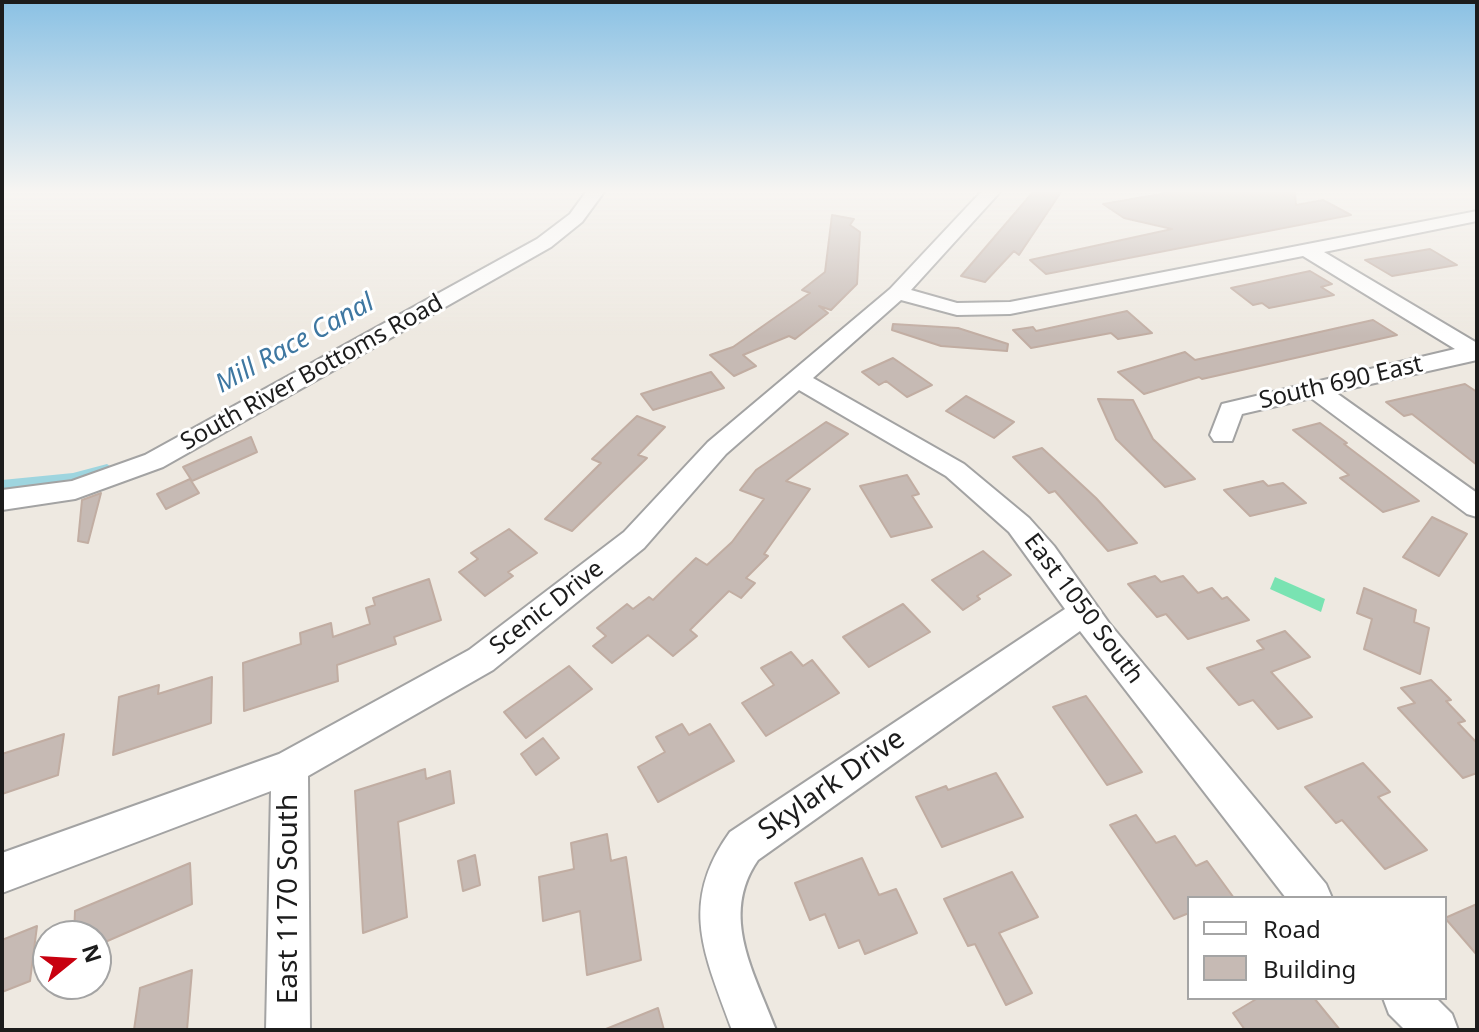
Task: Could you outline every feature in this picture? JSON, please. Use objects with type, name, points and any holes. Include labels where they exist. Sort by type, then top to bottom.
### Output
[{"type":"street","name":"South River Bottoms Road","points":[[2,500],[75,490],[154,461],[548,240]]},
{"type":"street","name":"Scenic Drive","points":[[2,873],[290,767],[481,660],[634,540],[717,448],[800,380],[897,293],[946,240]]},
{"type":"street","points":[[897,293],[944,307],[997,310],[1356,240]]},
{"type":"street","points":[[1307,250],[1476,352]]},
{"type":"street","name":"South 690 East","points":[[1223,435],[1231,409],[1476,352]]},
{"type":"street","name":"East 1050 South","points":[[800,380],[912,442],[984,493],[1044,554],[1084,612],[1310,896]]},
{"type":"street","points":[[1315,389],[1477,507]]},
{"type":"street","name":"Skylark Drive","points":[[754,1030],[718,924],[718,888],[727,864],[744,846],[1084,612]]},
{"type":"street","name":"East 1170 South","points":[[288,1030],[290,767]]},
{"type":"street","points":[[1407,1000],[1436,1030]]},
{"type":"green space","points":[[1275,577],[1325,599],[1321,612],[1270,589]]},
{"type":"building","points":[[829,240],[860,240],[857,284],[831,310],[819,306],[828,313],[795,339],[789,336],[743,355],[756,366],[734,376],[710,355],[733,347],[810,293],[802,290],[825,272]]},
{"type":"building","points":[[992,240],[1029,240],[1019,255],[1014,251],[985,282],[961,276]]},
{"type":"building","points":[[1121,240],[1221,240],[1046,274],[1030,260]]},
{"type":"building","points":[[1430,249],[1457,265],[1392,276],[1365,260]]},
{"type":"building","points":[[1310,271],[1332,284],[1321,287],[1334,295],[1269,308],[1262,303],[1253,305],[1231,288]]},
{"type":"building","points":[[1127,311],[1152,333],[1118,339],[1111,333],[1031,348],[1013,330],[1033,327],[1036,331]]},
{"type":"building","points":[[1373,320],[1397,335],[1202,379],[1199,377],[1144,394],[1118,372],[1185,352],[1195,360]]},
{"type":"building","points":[[893,324],[958,328],[1008,344],[1007,351],[941,346],[892,330]]},
{"type":"building","points":[[893,358],[932,385],[907,397],[886,381],[879,385],[862,372]]},
{"type":"building","points":[[711,372],[724,388],[653,410],[641,394]]},
{"type":"building","points":[[1465,384],[1477,392],[1477,465],[1412,414],[1404,416],[1386,402]]},
{"type":"building","points":[[966,396],[1014,422],[994,438],[946,411]]},
{"type":"building","points":[[1098,399],[1133,400],[1153,439],[1195,479],[1165,487],[1116,439]]},
{"type":"building","points":[[637,416],[665,427],[638,455],[647,458],[572,531],[545,519],[601,463],[592,459]]},
{"type":"building","points":[[826,422],[848,434],[786,481],[810,489],[764,554],[768,556],[746,578],[755,583],[741,598],[729,591],[690,630],[697,636],[673,656],[648,635],[612,663],[593,646],[606,636],[597,628],[627,604],[633,609],[649,597],[653,600],[696,558],[707,565],[732,542],[764,499],[740,490],[756,470]]},
{"type":"building","points":[[1320,423],[1419,501],[1383,512],[1340,478],[1349,475],[1293,430]]},
{"type":"building","points":[[251,437],[257,452],[192,481],[183,467]]},
{"type":"building","points":[[1042,448],[1096,498],[1137,543],[1108,551],[1055,491],[1049,493],[1013,457]]},
{"type":"building","points":[[907,475],[919,494],[912,496],[932,527],[891,537],[860,486]]},
{"type":"building","points":[[190,479],[199,493],[166,509],[157,494]]},
{"type":"building","points":[[1263,481],[1268,486],[1283,483],[1306,503],[1250,516],[1224,490]]},
{"type":"building","points":[[101,493],[88,543],[78,541],[82,500]]},
{"type":"building","points":[[1432,517],[1467,534],[1439,576],[1403,557]]},
{"type":"building","points":[[509,529],[537,553],[508,572],[513,576],[485,596],[459,572],[478,559],[471,553]]},
{"type":"building","points":[[983,551],[1011,575],[977,596],[980,599],[963,610],[932,580]]},
{"type":"building","points":[[1155,576],[1161,582],[1183,576],[1198,593],[1212,588],[1222,599],[1227,597],[1249,620],[1188,639],[1166,614],[1157,617],[1128,584]]},
{"type":"building","points":[[429,579],[441,620],[394,637],[396,644],[337,665],[338,681],[244,711],[243,663],[301,644],[300,633],[331,623],[333,637],[370,624],[366,608],[375,605],[373,598]]},
{"type":"building","points":[[1364,588],[1416,610],[1414,622],[1429,628],[1420,674],[1364,649],[1372,619],[1357,613]]},
{"type":"building","points":[[903,604],[930,632],[869,667],[843,637]]},
{"type":"building","points":[[1285,631],[1310,657],[1271,672],[1312,717],[1278,729],[1253,700],[1239,705],[1207,668],[1264,649],[1257,641]]},
{"type":"building","points":[[791,652],[803,666],[812,660],[839,693],[766,736],[742,703],[774,685],[761,668]]},
{"type":"building","points":[[569,666],[592,689],[526,738],[504,712]]},
{"type":"building","points":[[212,677],[211,723],[113,755],[119,697],[159,685],[158,694]]},
{"type":"building","points":[[1431,680],[1451,700],[1446,701],[1465,721],[1458,723],[1477,743],[1477,773],[1463,778],[1398,708],[1415,703],[1401,688]]},
{"type":"building","points":[[1086,696],[1142,772],[1107,785],[1053,707]]},
{"type":"building","points":[[682,724],[689,735],[710,724],[734,761],[658,802],[638,767],[665,752],[656,737]]},
{"type":"building","points":[[64,734],[58,775],[2,794],[2,754]]},
{"type":"building","points":[[543,738],[559,758],[536,775],[521,754]]},
{"type":"building","points":[[1363,763],[1390,792],[1378,797],[1427,850],[1385,869],[1342,820],[1336,823],[1305,787]]},
{"type":"building","points":[[425,769],[426,779],[450,771],[454,803],[398,822],[407,917],[363,933],[355,791]]},
{"type":"building","points":[[996,773],[1023,817],[942,847],[916,797],[946,786],[948,790]]},
{"type":"building","points":[[1136,815],[1156,843],[1175,836],[1196,866],[1207,861],[1233,896],[1187,896],[1187,914],[1174,919],[1110,825]]},
{"type":"building","points":[[607,834],[611,861],[626,857],[641,960],[587,975],[580,911],[543,921],[539,877],[574,869],[571,843]]},
{"type":"building","points":[[475,855],[480,885],[463,891],[458,861]]},
{"type":"building","points":[[862,858],[879,895],[896,889],[917,933],[865,954],[859,940],[839,948],[825,914],[810,920],[795,883]]},
{"type":"building","points":[[190,863],[192,904],[112,939],[112,920],[75,920],[75,911]]},
{"type":"building","points":[[1012,872],[1038,917],[999,933],[1032,993],[1006,1005],[975,944],[968,946],[944,899]]},
{"type":"building","points":[[1477,904],[1477,955],[1447,920],[1447,917]]},
{"type":"building","points":[[32,928],[30,981],[2,992],[2,940]]},
{"type":"building","points":[[192,970],[187,1030],[134,1030],[140,988]]},
{"type":"building","points":[[1255,1000],[1316,1000],[1340,1030],[1245,1030],[1233,1013]]},
{"type":"building","points":[[658,1008],[664,1030],[606,1030],[606,1029]]},
{"type":"waterway","name":"Mill Race Canal","points":[[2,487],[73,480],[107,471]]}]
